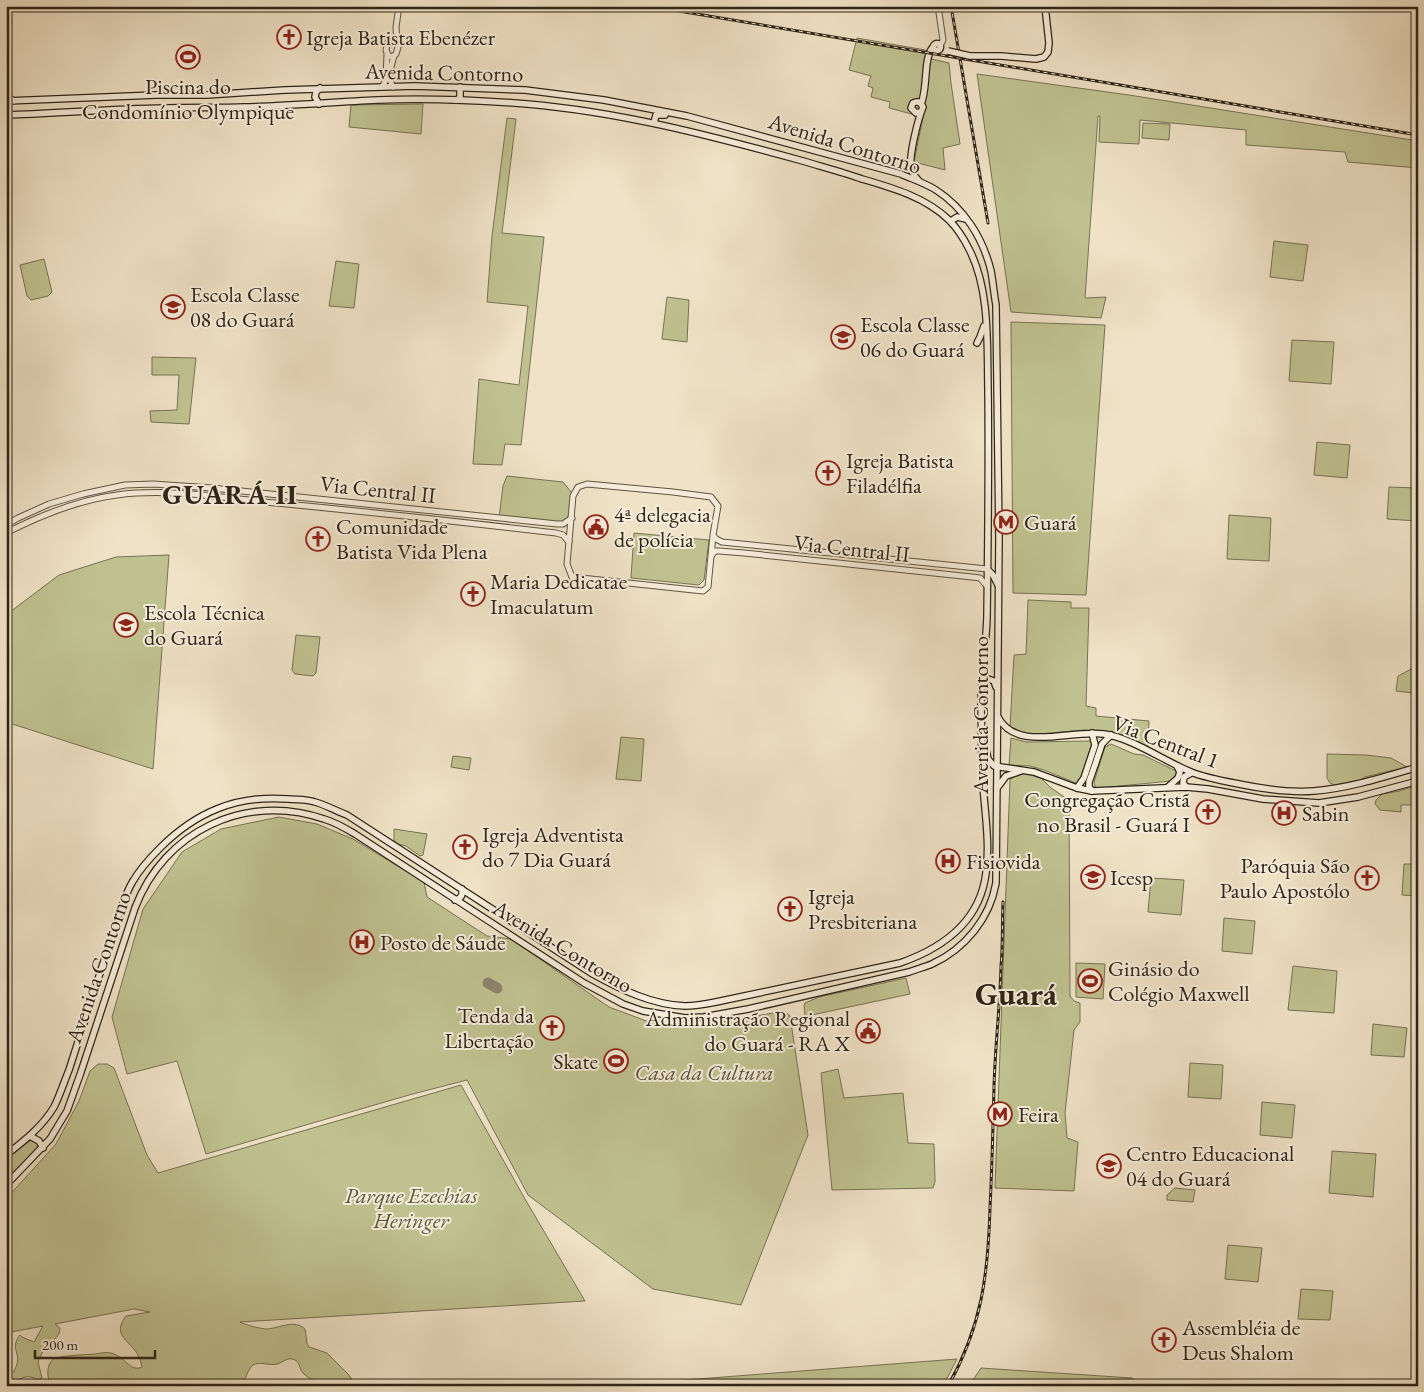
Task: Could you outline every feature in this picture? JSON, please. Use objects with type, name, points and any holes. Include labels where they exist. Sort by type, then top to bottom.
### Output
[{"type":"main road","points":[[917,112],[922,109],[919,103],[924,90],[929,54],[937,47],[970,56],[1036,59],[1044,57],[1048,52],[1049,43],[1045,6]]},
{"type":"main road","points":[[455,100],[461,96],[460,87]]},
{"type":"main road","name":"Avenida Contorno","points":[[6,101],[207,95],[320,88],[460,87],[525,90],[575,96],[672,113],[900,174],[923,183],[944,196],[974,228],[986,255],[996,305],[999,472],[997,875],[994,894],[985,914],[969,937],[959,947],[930,965],[900,974],[748,1009],[704,1017],[684,1018],[656,1014],[623,1004],[584,983],[388,855],[326,819],[282,810],[255,811],[238,815],[221,820],[189,837],[159,864],[149,878],[139,897],[74,1094],[59,1125],[42,1148],[6,1185]]},
{"type":"main road","points":[[319,104],[315,97],[316,92],[320,88]]},
{"type":"main road","points":[[169,108],[166,105],[166,100],[171,95]]},
{"type":"main road","points":[[154,108],[159,106],[161,102],[160,98],[156,96]]},
{"type":"main road","points":[[31,100],[36,106],[32,114]]},
{"type":"main road","name":"Avenida Contorno","points":[[6,115],[154,108],[319,104],[378,100],[455,100],[530,104],[604,113],[654,123],[760,149],[889,187],[930,205],[951,222],[960,234],[975,262],[979,274],[986,322],[989,486],[985,647],[981,688],[982,771],[987,839],[987,869],[983,888],[974,909],[962,926],[934,948],[900,963],[716,1002],[686,1006],[656,1002],[629,992],[591,973],[358,822],[330,808],[315,802],[284,799],[263,799],[243,802],[217,808],[206,813],[168,840],[139,871],[126,894],[69,1070],[54,1107],[30,1136],[6,1155]]},
{"type":"main road","points":[[917,112],[912,110],[912,106],[913,103],[919,103]]},
{"type":"main road","points":[[900,174],[903,174],[905,170],[917,112]]},
{"type":"main road","points":[[917,112],[911,165],[913,173],[923,183]]},
{"type":"main road","points":[[654,123],[656,115],[672,113]]},
{"type":"main road","points":[[760,149],[767,137]]},
{"type":"main road","points":[[951,222],[958,216],[968,220]]},
{"type":"main road","points":[[977,343],[986,322]]},
{"type":"main road","points":[[988,431],[993,434],[997,430]]},
{"type":"main road","points":[[988,471],[993,476],[999,472]]},
{"type":"main road","points":[[989,486],[995,482],[999,484]]},
{"type":"main road","points":[[987,569],[993,575],[999,587]]},
{"type":"main road","points":[[981,688],[984,681],[988,678],[994,681],[997,692]]},
{"type":"main road","name":"Via Central 1","points":[[997,715],[1005,728],[1023,736],[1038,737],[1092,733],[1111,735],[1121,738],[1191,773],[1278,790],[1314,791],[1348,786],[1418,767]]},
{"type":"main road","points":[[981,718],[985,734],[986,755],[991,764],[997,768]]},
{"type":"main road","points":[[1077,788],[1084,778],[1094,745],[1092,733]]},
{"type":"main road","points":[[1092,791],[1089,782],[1102,744],[1111,735]]},
{"type":"main road","points":[[1168,787],[1178,778],[1180,772],[1177,766]]},
{"type":"main road","name":"Via Central 1","points":[[997,768],[1025,770],[1042,774],[1077,788],[1092,791],[1186,787],[1284,802],[1319,803],[1358,797],[1418,781]]},
{"type":"main road","points":[[997,788],[1006,776],[1025,770]]},
{"type":"main road","points":[[1186,787],[1183,783],[1184,777],[1191,773]]},
{"type":"main road","points":[[1346,798],[1350,794],[1348,786]]},
{"type":"main road","points":[[282,810],[279,805],[284,799]]},
{"type":"main road","points":[[326,819],[330,816],[330,808]]},
{"type":"main road","points":[[388,855],[387,849],[390,846],[395,846]]},
{"type":"main road","points":[[139,871],[146,872],[149,878]]},
{"type":"main road","points":[[983,888],[990,887],[994,894]]},
{"type":"main road","points":[[455,900],[462,895],[462,889]]},
{"type":"main road","points":[[118,917],[122,924],[130,923]]},
{"type":"main road","points":[[962,926],[963,933],[969,937]]},
{"type":"main road","points":[[900,963],[904,968],[900,974]]},
{"type":"main road","points":[[584,983],[584,976],[591,973]]},
{"type":"main road","points":[[669,1016],[672,1015],[674,1010],[672,1004]]},
{"type":"main road","points":[[684,1018],[683,1010],[686,1006]]},
{"type":"main road","points":[[30,1136],[39,1142],[42,1148]]},
{"type":"street","points":[[393,87],[389,76],[399,44],[396,27],[399,6]]},
{"type":"street","points":[[937,47],[942,34],[938,6]]},
{"type":"street","points":[[6,16],[9,22],[6,26]]},
{"type":"street","points":[[382,87],[386,80],[387,47],[396,27]]},
{"type":"street","points":[[390,40],[394,39],[397,41]]},
{"type":"street","points":[[387,54],[390,57],[394,56]]},
{"type":"street","points":[[6,92],[14,101]]},
{"type":"street","points":[[153,484],[154,492]]},
{"type":"street","name":"Via Central II","points":[[6,525],[54,503],[95,490],[125,485],[153,484],[212,488],[557,524],[562,524],[572,518]]},
{"type":"street","points":[[587,484],[712,497],[718,506],[713,536],[708,587],[700,591],[572,577],[567,564],[572,501],[578,487],[587,484]]},
{"type":"street","points":[[212,488],[212,497]]},
{"type":"street","name":"Via Central II","points":[[6,533],[66,507],[118,495],[154,492],[375,512],[559,534],[563,535],[569,542]]},
{"type":"street","points":[[375,512],[376,505]]},
{"type":"street","points":[[18,518],[22,525]]},
{"type":"street","name":"Via Central II","points":[[713,536],[722,542],[987,569]]},
{"type":"street","points":[[744,544],[744,553]]},
{"type":"street","name":"Via Central II","points":[[712,555],[719,551],[744,553],[978,578],[987,586]]},
{"type":"street","points":[[897,569],[898,559]]},
{"type":"street","points":[[951,575],[953,566]]},
{"type":"green space","points":[[857,38],[925,50],[927,51],[927,58],[949,63],[960,144],[943,148],[945,170],[914,162],[923,117],[889,108],[890,102],[871,97],[873,88],[868,86],[871,76],[849,70]]},
{"type":"green space","points":[[977,74],[1129,95],[1418,141],[1418,168],[1348,162],[1345,152],[1246,145],[1246,130],[1140,120],[1139,144],[1099,142],[1100,116],[1098,116],[1085,298],[1106,297],[1101,318],[1011,312]]},
{"type":"green space","points":[[423,104],[421,134],[349,127],[351,105]]},
{"type":"green space","points":[[507,118],[516,119],[502,233],[544,237],[521,445],[505,444],[502,465],[473,464],[479,379],[519,385],[528,306],[487,302],[492,236]]},
{"type":"green space","points":[[1143,123],[1170,124],[1169,140],[1142,138]]},
{"type":"green space","points":[[1274,241],[1308,245],[1303,281],[1270,277]]},
{"type":"green space","points":[[44,259],[52,292],[48,296],[31,300],[27,296],[20,265]]},
{"type":"green space","points":[[336,261],[359,264],[354,308],[329,306]]},
{"type":"green space","points":[[667,297],[689,300],[687,342],[662,339]]},
{"type":"green space","points":[[1011,322],[1105,325],[1086,595],[1013,593]]},
{"type":"green space","points":[[1292,340],[1334,342],[1331,384],[1289,381]]},
{"type":"green space","points":[[152,357],[196,358],[189,424],[151,422],[150,411],[177,410],[179,375],[152,375]]},
{"type":"green space","points":[[1317,442],[1350,445],[1347,478],[1314,475]]},
{"type":"green space","points":[[507,476],[563,482],[572,493],[569,519],[562,525],[499,518],[503,486]]},
{"type":"green space","points":[[1389,487],[1418,488],[1417,521],[1387,519]]},
{"type":"green space","points":[[1229,515],[1271,518],[1269,561],[1227,559]]},
{"type":"green space","points":[[634,533],[709,540],[704,580],[699,585],[631,578]]},
{"type":"green space","points":[[169,555],[153,769],[6,722],[6,615],[59,575],[116,557]]},
{"type":"green space","points":[[1028,600],[1071,602],[1071,608],[1089,608],[1086,706],[1096,708],[1096,716],[1149,721],[1148,749],[1125,735],[1084,730],[1029,735],[1010,727],[1014,655],[1026,654]]},
{"type":"green space","points":[[296,635],[320,637],[316,673],[313,676],[295,674],[292,670]]},
{"type":"green space","points":[[1415,667],[1413,693],[1396,691],[1398,676]]},
{"type":"green space","points":[[621,737],[644,739],[641,781],[616,779]]},
{"type":"green space","points":[[1011,738],[1026,742],[1091,741],[1092,744],[1081,780],[1076,783],[1030,766],[1009,765]]},
{"type":"green space","points":[[1111,744],[1134,754],[1143,755],[1176,771],[1178,774],[1171,781],[1095,787],[1094,782],[1105,747]]},
{"type":"green space","points":[[1327,754],[1391,758],[1409,768],[1365,777],[1355,783],[1337,786],[1330,783],[1327,778]]},
{"type":"green space","points":[[453,756],[471,758],[469,770],[451,767]]},
{"type":"green space","points":[[1023,773],[1041,778],[1051,788],[1069,800],[1070,996],[1074,1001],[1080,1003],[1080,1022],[1074,1030],[1065,1113],[1067,1138],[1078,1142],[1074,1191],[995,1188],[1010,779]]},
{"type":"green space","points":[[1418,785],[1418,805],[1401,805],[1401,812],[1380,810],[1375,804],[1382,794]]},
{"type":"green space","name":"Casa da Cultura","points":[[279,817],[317,824],[353,839],[424,882],[427,897],[487,936],[511,939],[609,1007],[649,1022],[691,1026],[784,1011],[790,1016],[808,1135],[741,1305],[653,1289],[528,1195],[467,1080],[206,1154],[177,1061],[127,1074],[112,1017],[143,909],[182,852],[221,829]]},
{"type":"green space","points":[[394,829],[427,834],[423,855],[420,856],[406,846],[394,841]]},
{"type":"green space","points":[[1404,864],[1418,864],[1418,896],[1402,895]]},
{"type":"green space","points":[[1151,878],[1184,880],[1181,915],[1148,912]]},
{"type":"green space","points":[[1224,918],[1255,921],[1252,954],[1222,951]]},
{"type":"green space","name":"Ginásio do Colégio Maxwell","points":[[1076,963],[1105,964],[1103,999],[1076,997]]},
{"type":"green space","points":[[1293,966],[1337,971],[1334,1013],[1288,1010]]},
{"type":"green space","points":[[906,978],[910,994],[805,1015],[805,1003],[819,997]]},
{"type":"green space","points":[[1373,1024],[1407,1028],[1404,1057],[1371,1055]]},
{"type":"green space","points":[[1190,1063],[1223,1065],[1221,1099],[1188,1097]]},
{"type":"green space","name":"Parque Ezechias Heringer","points":[[98,1064],[107,1064],[114,1068],[147,1155],[158,1173],[461,1085],[585,1301],[240,1322],[253,1327],[267,1329],[292,1324],[301,1326],[305,1329],[309,1347],[327,1353],[349,1375],[351,1386],[327,1386],[311,1379],[305,1375],[297,1361],[290,1359],[277,1364],[259,1363],[253,1365],[242,1386],[52,1386],[48,1371],[50,1363],[55,1358],[109,1353],[115,1354],[134,1368],[142,1367],[139,1356],[123,1337],[120,1328],[126,1316],[150,1312],[134,1309],[55,1324],[60,1328],[59,1334],[41,1354],[38,1362],[42,1378],[39,1380],[26,1377],[17,1381],[20,1386],[6,1386],[6,1368],[10,1372],[14,1372],[17,1365],[18,1360],[15,1347],[17,1339],[20,1335],[34,1342],[43,1326],[6,1333],[6,1199],[56,1144],[79,1101],[90,1071]]},
{"type":"green space","points":[[838,1069],[844,1098],[903,1093],[908,1143],[934,1144],[935,1182],[933,1188],[832,1190],[821,1073]]},
{"type":"green space","points":[[1262,1102],[1295,1105],[1292,1138],[1260,1135]]},
{"type":"green space","points":[[31,1140],[34,1140],[38,1145],[35,1151],[6,1182],[6,1159]]},
{"type":"green space","points":[[1332,1151],[1376,1154],[1373,1197],[1329,1193]]},
{"type":"green space","points":[[1175,1188],[1195,1190],[1193,1202],[1167,1200],[1167,1195]]},
{"type":"green space","points":[[1228,1245],[1262,1248],[1258,1282],[1225,1279]]},
{"type":"green space","points":[[1301,1289],[1333,1291],[1330,1320],[1298,1319]]},
{"type":"green space","points":[[957,1359],[943,1386],[607,1386]]},
{"type":"green space","points":[[981,1368],[1132,1378],[1141,1386],[969,1386]]},
{"type":"water","name":"Piscina do Condomínio Olympique","points":[[181,49],[194,49],[193,66],[181,65]]},
{"type":"taxiway","points":[[488,983],[497,988]]},
{"type":"railway","points":[[649,6],[1418,135]]},
{"type":"railway","points":[[951,6],[988,223]]},
{"type":"railway","points":[[948,1386],[969,1342],[976,1321],[985,1278],[989,1232],[1003,902]]},
{"type":"place","name":"Igreja Batista Ebenézer","points":[[289,37]]},
{"type":"place","name":"Piscina do Condomínio Olympique","points":[[188,57]]},
{"type":"place","name":"Escola Classe 08 do Guará","points":[[173,307]]},
{"type":"place","name":"Escola Classe 06 do Guará","points":[[843,337]]},
{"type":"place","name":"Igreja Batista Filadélfia","points":[[828,473]]},
{"type":"place","name":"Guará","points":[[1006,522]]},
{"type":"place","name":"4ª delegacia de polícia","points":[[596,527]]},
{"type":"place","name":"Comunidade Batista Vida Plena","points":[[318,539]]},
{"type":"place","name":"Maria Dedicatae Imaculatum","points":[[473,594]]},
{"type":"place","name":"Escola Técnica do Guará","points":[[126,625]]},
{"type":"place","name":"Congregação Cristã no Brasil - Guará I","points":[[1208,812]]},
{"type":"place","name":"Sabin","points":[[1284,813]]},
{"type":"place","name":"Igreja Adventista do 7 Dia Guará","points":[[465,847]]},
{"type":"place","name":"Fisiovida","points":[[948,861]]},
{"type":"place","name":"Icesp","points":[[1093,877]]},
{"type":"place","name":"Paróquia São Paulo Apostólo","points":[[1367,878]]},
{"type":"place","name":"Igreja Presbiteriana","points":[[790,909]]},
{"type":"place","name":"Posto de Sáude","points":[[362,942]]},
{"type":"place","name":"Ginásio do Colégio Maxwell","points":[[1090,981]]},
{"type":"place","name":"Tenda da Libertação","points":[[552,1028]]},
{"type":"place","name":"Administração Regional do Guará - RA X","points":[[868,1031]]},
{"type":"place","name":"Skate","points":[[616,1061]]},
{"type":"place","name":"Feira","points":[[1000,1114]]},
{"type":"place","name":"Centro Educacional 04 do Guará","points":[[1109,1166]]},
{"type":"place","name":"Assembléia de Deus Shalom","points":[[1164,1340]]},
{"type":"district","name":"GUARÁ II","points":[[230,494]]},
{"type":"district","name":"Guará","points":[[1016,994]]}]
